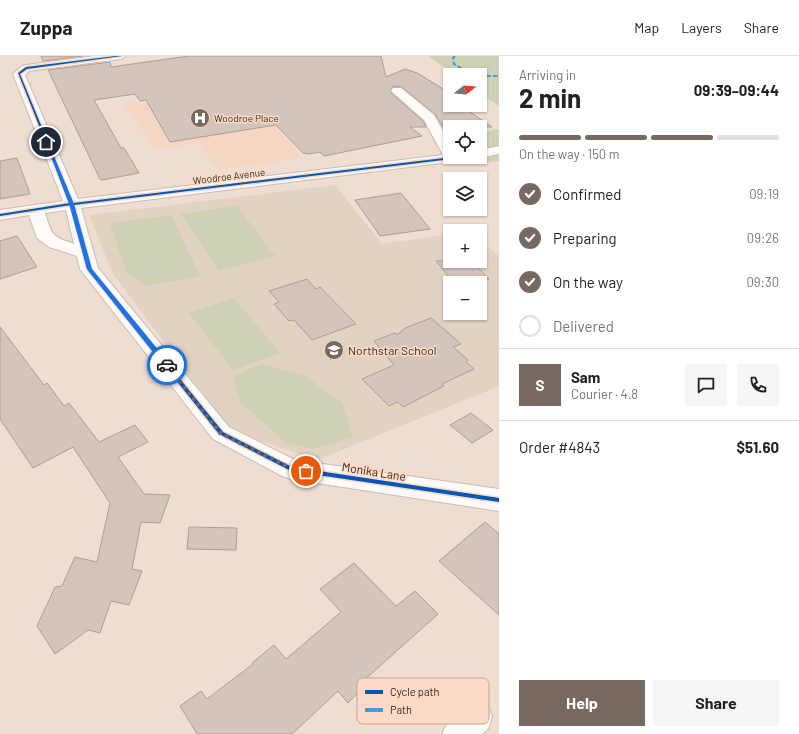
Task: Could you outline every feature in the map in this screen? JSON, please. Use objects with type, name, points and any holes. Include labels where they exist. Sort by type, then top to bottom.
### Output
[{"type":"street","name":"Monika Lane","points":[[121,56],[26,68],[18,74],[72,204],[89,269],[220,433],[291,468],[499,500]]},
{"type":"street","points":[[397,91],[429,118],[443,141]]},
{"type":"street","points":[[487,153],[499,150]]},
{"type":"street","name":"Woodroe Avenue","points":[[0,214],[443,158]]},
{"type":"street","points":[[36,210],[43,234],[55,244],[85,253]]},
{"type":"shaded area","name":"Woodroe Place","points":[[235,87],[295,147],[299,158],[219,170],[197,143],[155,149],[124,104]]},
{"type":"shaded area","name":"Northstar School","points":[[335,185],[382,244],[443,235],[443,268],[487,268],[487,246],[499,256],[499,386],[318,460],[231,431],[113,274],[89,215]]},
{"type":"green space","points":[[428,56],[499,56],[499,106],[487,98],[487,68],[445,68]]},
{"type":"green space","points":[[499,129],[499,161],[487,162],[487,132]]},
{"type":"green space","points":[[237,206],[275,256],[219,271],[181,214]]},
{"type":"green space","points":[[171,215],[200,276],[146,286],[126,272],[110,223]]},
{"type":"green space","points":[[234,298],[280,353],[233,370],[189,313]]},
{"type":"green space","points":[[262,364],[305,376],[342,403],[353,437],[313,449],[285,442],[241,403],[233,376]]},
{"type":"building","points":[[41,56],[83,56],[43,61]]},
{"type":"building","points":[[189,56],[381,56],[386,77],[405,69],[417,73],[443,89],[443,112],[470,112],[482,120],[443,120],[443,127],[435,114],[402,87],[393,86],[390,92],[423,121],[426,127],[410,127],[422,136],[324,156],[320,152],[309,154],[303,153],[276,125],[170,142],[146,100],[140,101],[135,94],[94,100],[121,148],[124,148],[139,173],[102,180],[100,179],[48,70],[110,62],[111,67]]},
{"type":"building","points":[[17,158],[30,194],[0,199],[0,161]]},
{"type":"building","points":[[401,193],[430,229],[380,236],[355,200]]},
{"type":"building","points":[[17,236],[37,267],[0,279],[0,241]]},
{"type":"building","points":[[436,261],[443,261],[443,268],[479,268],[486,276],[448,276]]},
{"type":"building","points":[[307,279],[316,289],[320,287],[356,324],[312,340],[294,320],[289,321],[274,304],[279,302],[269,291]]},
{"type":"building","points":[[431,318],[461,344],[453,347],[468,360],[466,362],[474,369],[442,384],[444,386],[403,407],[398,402],[389,406],[362,379],[394,365],[374,341],[395,333],[397,335],[405,328]]},
{"type":"building","points":[[0,327],[44,385],[47,383],[64,406],[69,403],[99,442],[135,425],[148,442],[118,457],[144,494],[170,495],[160,523],[141,522],[132,569],[142,571],[129,605],[111,601],[100,633],[88,630],[55,654],[37,626],[55,587],[62,586],[75,557],[97,562],[110,503],[73,447],[33,468],[0,419]]},
{"type":"building","points":[[471,413],[493,430],[472,443],[450,425]]},
{"type":"building","points":[[485,522],[499,534],[499,615],[439,561]]},
{"type":"building","points":[[189,527],[237,528],[236,550],[187,549]]},
{"type":"building","points":[[354,563],[396,606],[415,591],[438,614],[366,678],[357,678],[357,694],[348,703],[338,691],[292,734],[197,734],[180,706],[201,691],[207,699],[253,664],[252,663],[274,645],[286,659],[341,612],[320,589]]},
{"type":"marked path","points":[[455,56],[453,58],[454,64],[461,68]]},
{"type":"marked path","points":[[487,77],[499,76]]},
{"type":"cycle path","points":[[121,56],[26,68],[19,74],[72,204],[89,269],[221,433],[291,469],[499,500]]},
{"type":"cycle path","points":[[0,215],[72,204],[443,159]]},
{"type":"way so far","points":[[167,365],[220,433],[291,468],[306,471]]},
{"type":"place","name":"Woodroe Place","points":[[200,118]]},
{"type":"place","name":"Northstar School","points":[[334,350]]},
{"type":"route","points":[[46,142],[72,204],[89,269],[167,365]]}]
